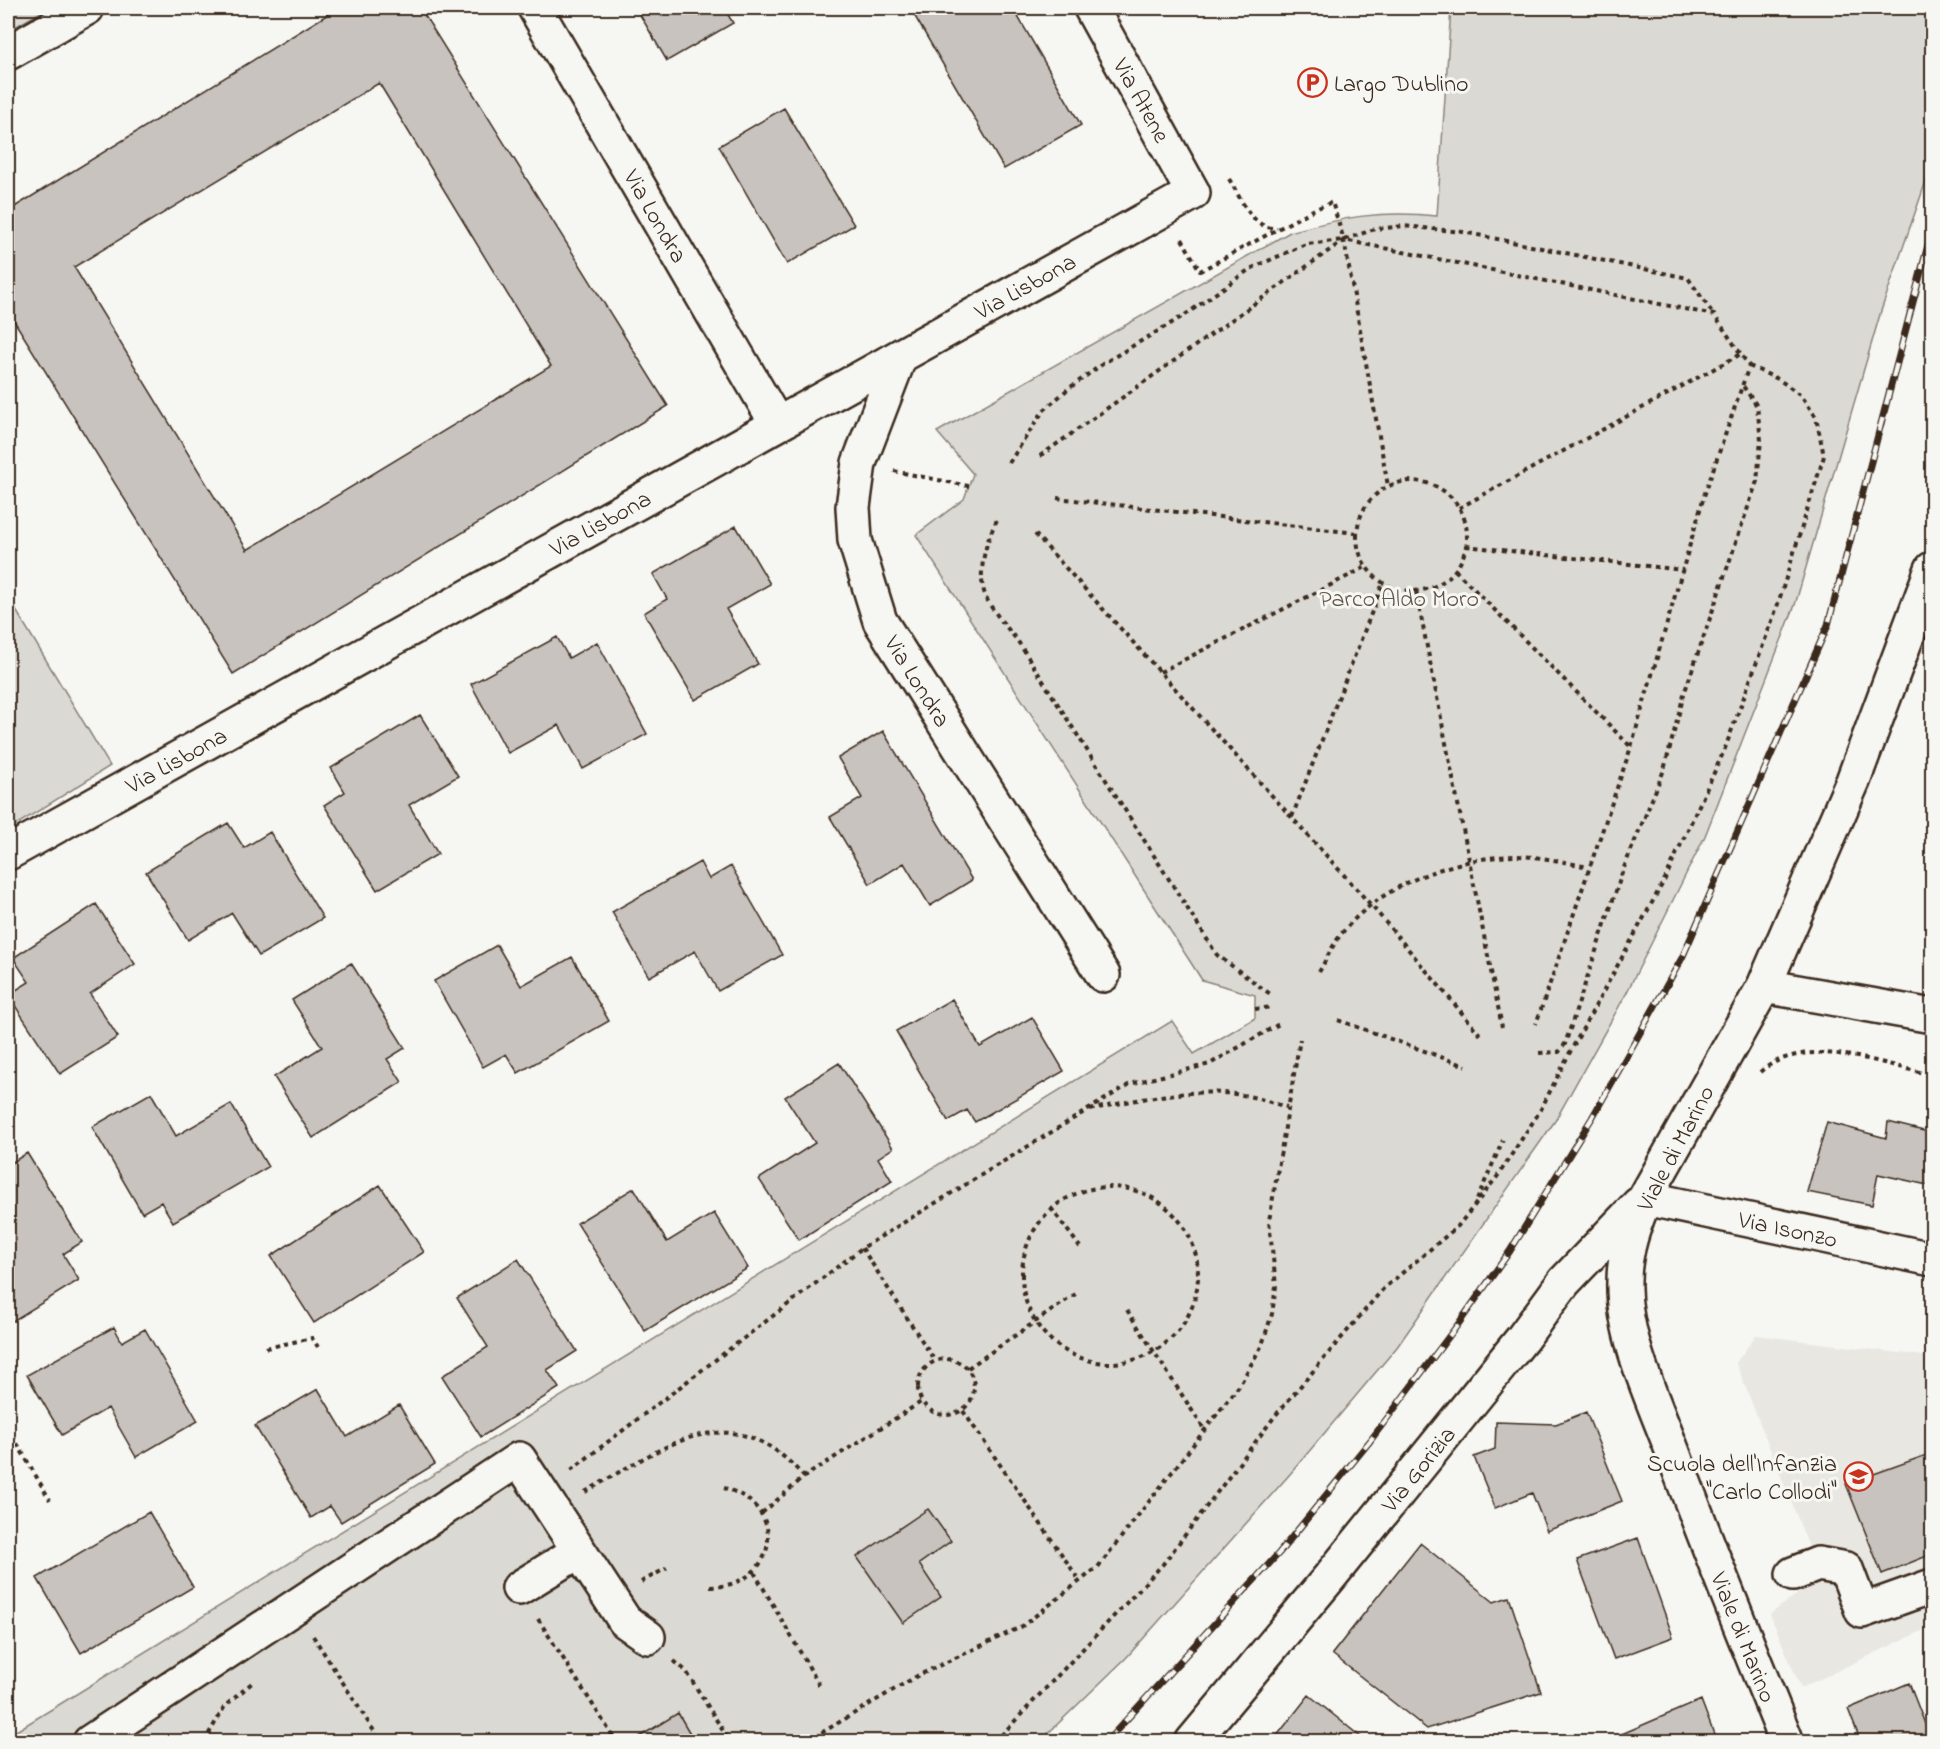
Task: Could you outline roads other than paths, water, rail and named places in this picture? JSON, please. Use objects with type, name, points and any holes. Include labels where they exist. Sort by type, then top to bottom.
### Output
[{"type":"street","points":[[8,53],[87,8]]},
{"type":"street","name":"Via Londra","points":[[535,8],[777,424]]},
{"type":"street","name":"Via Atene","points":[[1091,8],[1193,192]]},
{"type":"street","name":"Via Lisbona","points":[[8,853],[1193,192]]},
{"type":"street","name":"Via Londra","points":[[900,356],[860,463],[854,507],[855,540],[880,621],[1103,975]]},
{"type":"street","name":"Viale di Marino","points":[[1787,1742],[1710,1552],[1631,1335],[1623,1281],[1631,1233],[1645,1198],[1764,986],[1853,781],[1932,569]]},
{"type":"street","points":[[1764,986],[1932,1016]]},
{"type":"street","name":"Via Isonzo","points":[[1645,1198],[1932,1259]]},
{"type":"street","name":"Via Gorizia","points":[[1192,1742],[1337,1569],[1522,1339],[1564,1282],[1645,1198]]},
{"type":"street","points":[[90,1742],[519,1459],[625,1621],[648,1637]]},
{"type":"street","points":[[519,1588],[579,1551]]},
{"type":"street","points":[[1793,1574],[1818,1564],[1846,1569],[1862,1611],[1932,1586]]},
{"type":"railway","points":[[1106,1742],[1279,1553],[1370,1441],[1459,1323],[1510,1251],[1592,1118],[1682,958],[1828,625],[1932,230]]},
{"type":"place","name":"Largo Dublino","points":[[1313,83]]},
{"type":"place","name":"Scuola dell'Infanzia \"Carlo Collodi\"","points":[[1858,1477]]},
{"type":"park label","name":"Parco Aldo Moro","points":[[1399,598]]}]
